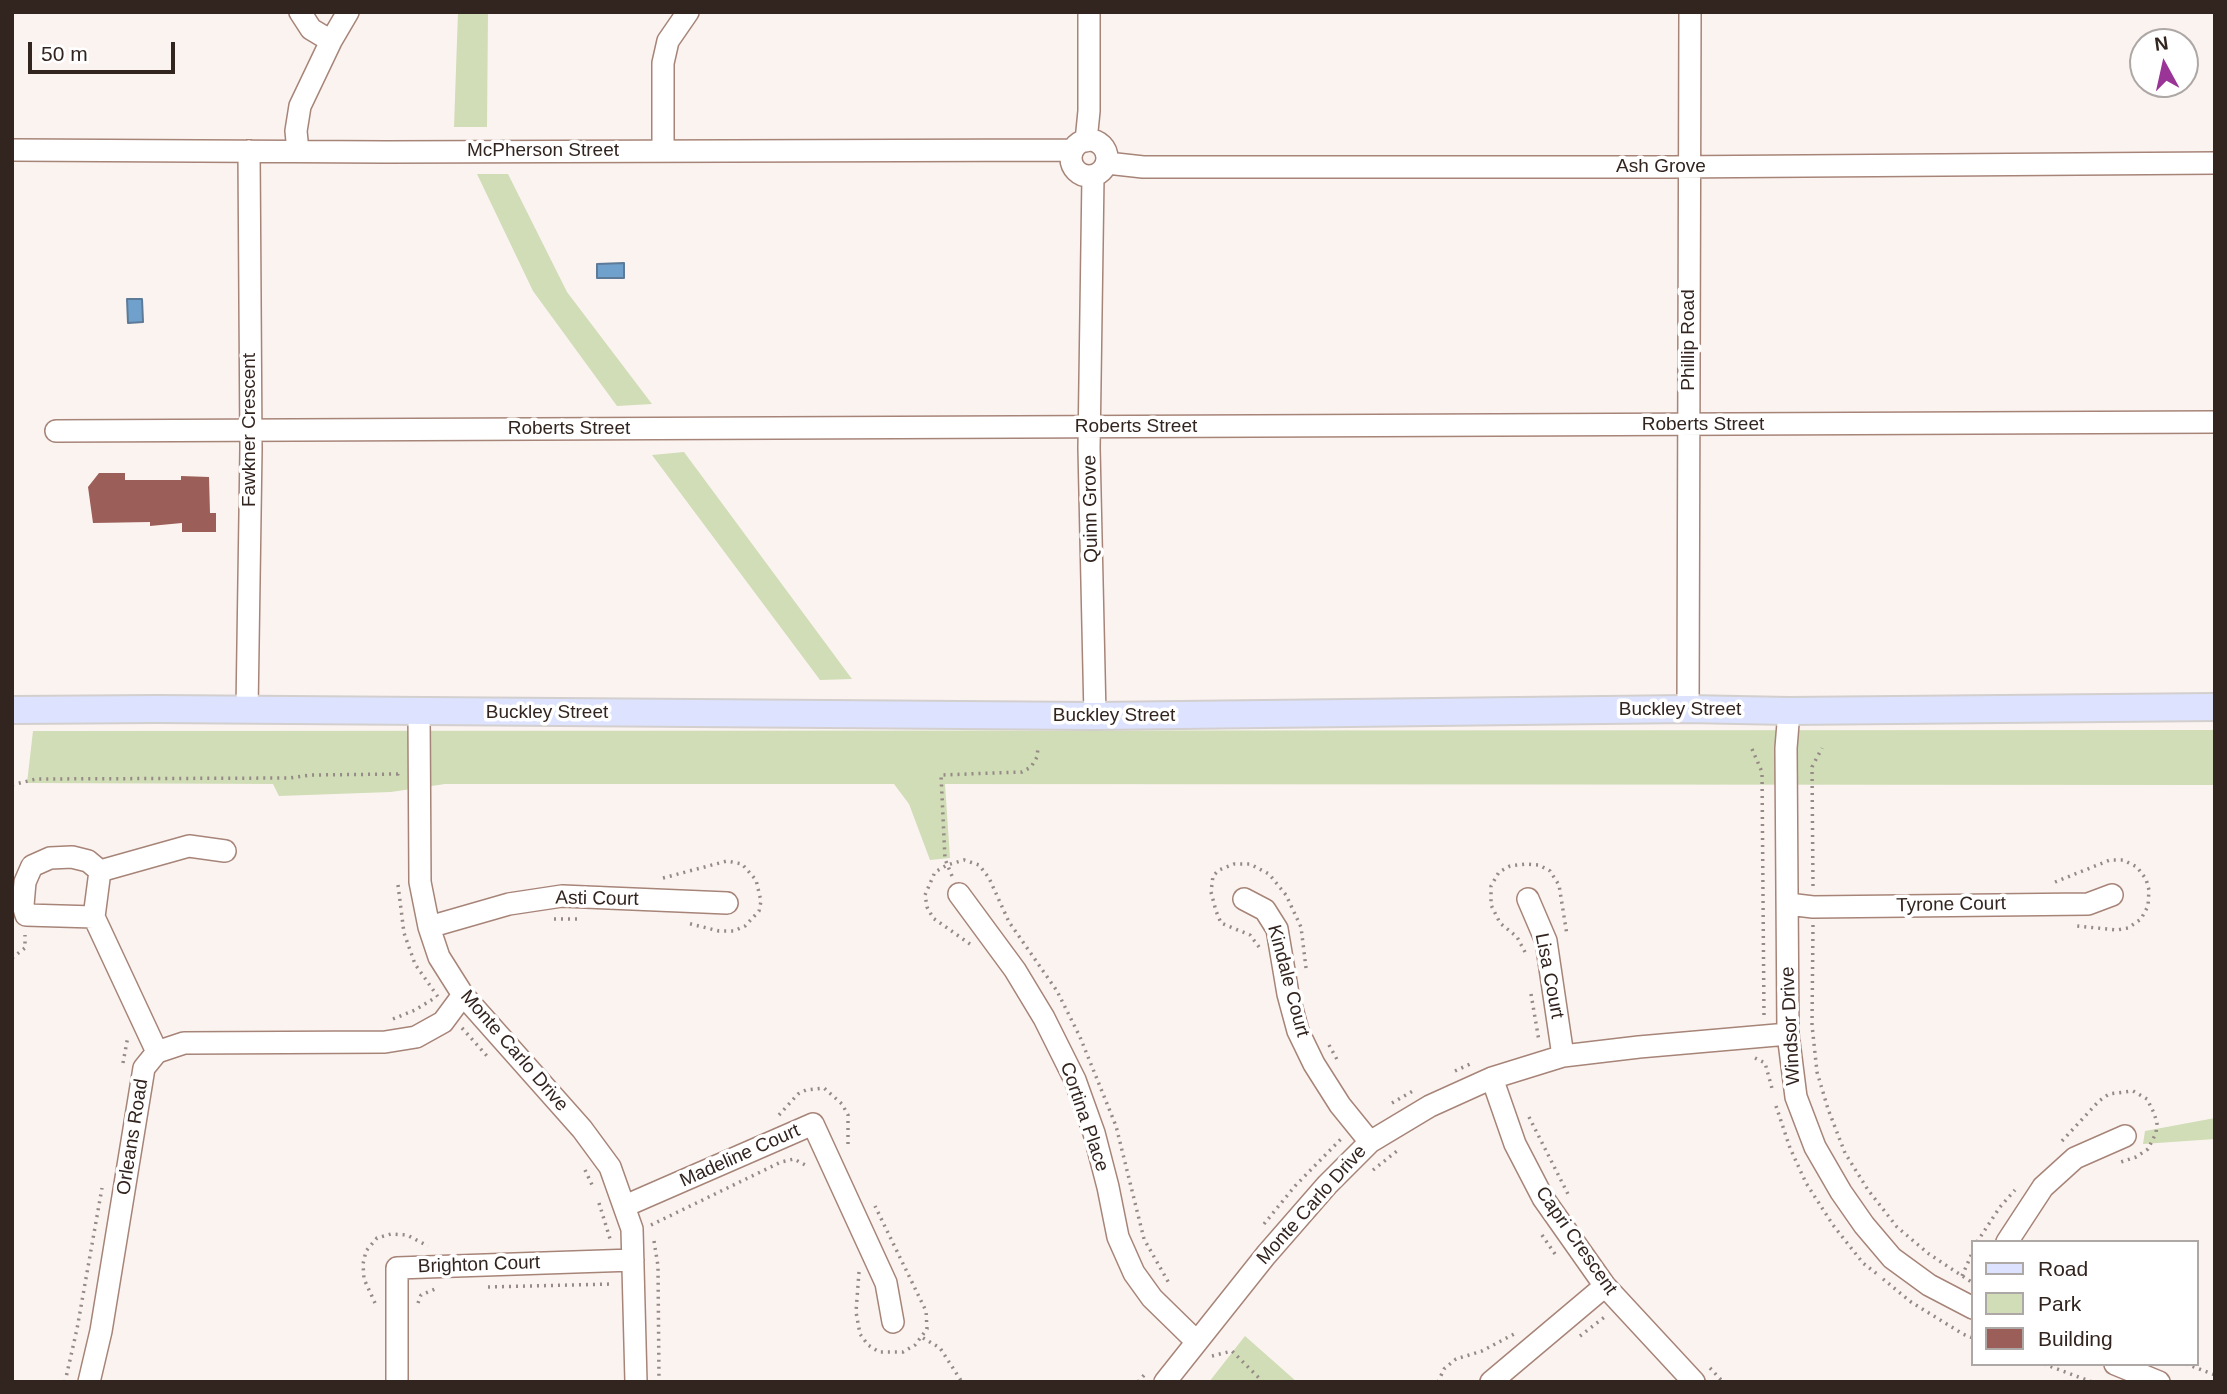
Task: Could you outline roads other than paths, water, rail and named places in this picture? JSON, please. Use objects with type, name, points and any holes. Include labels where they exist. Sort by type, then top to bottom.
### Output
[{"type":"main road","name":"Buckley Street","points":[[13,710],[247,709],[1095,716],[1688,709],[1789,711],[2215,707]]},
{"type":"street","points":[[300,12],[312,29],[331,41]]},
{"type":"street","points":[[298,151],[296,131],[300,106],[348,12]]},
{"type":"street","points":[[663,151],[663,63],[668,41],[688,12]]},
{"type":"street","points":[[1079,145],[1102,146],[1106,152],[1100,170],[1082,175],[1073,167],[1088,111],[1089,12]]},
{"type":"street","name":"Phillip Road","points":[[1688,709],[1690,12]]},
{"type":"street","name":"McPherson Street","points":[[12,150],[663,151],[1079,145]]},
{"type":"street","name":"Fawkner Crescent","points":[[247,709],[249,151]]},
{"type":"street","name":"Ash Grove","points":[[1100,170],[1143,167],[2215,163]]},
{"type":"street","name":"Quinn Grove","points":[[1095,716],[1090,427],[1100,170]]},
{"type":"street","name":"Roberts Street","points":[[56,431],[2215,422]]},
{"type":"street","name":"Windsor Drive","points":[[1789,711],[1786,748],[1788,1034],[1796,1097],[1815,1147],[1840,1192],[1864,1225],[1892,1258],[1929,1285],[1972,1307]]},
{"type":"street","name":"Monte Carlo Drive","points":[[419,712],[419,882],[429,927],[439,957],[463,995],[582,1129],[610,1167],[632,1229],[625,1261],[636,1382]]},
{"type":"street","points":[[100,871],[189,846],[225,851]]},
{"type":"street","points":[[94,916],[26,915],[23,905],[25,883],[32,866],[50,858],[72,857],[88,861],[100,871]]},
{"type":"street","points":[[100,871],[94,916],[157,1052],[184,1043],[385,1042],[416,1037],[443,1023],[443,1005],[463,995]]},
{"type":"street","name":"Cortina Place","points":[[959,894],[1015,970],[1044,1018],[1075,1080],[1101,1160],[1118,1237],[1133,1273],[1152,1298],[1196,1341]]},
{"type":"street","name":"Tyrone Court","points":[[1788,904],[2088,904],[2112,895]]},
{"type":"street","name":"Asti Court","points":[[429,927],[509,904],[562,897],[727,903]]},
{"type":"street","name":"Kindale Court","points":[[1244,899],[1265,911],[1277,929],[1298,1031],[1314,1065],[1340,1105],[1370,1142]]},
{"type":"street","name":"Lisa Court","points":[[1528,899],[1546,940],[1562,1048]]},
{"type":"street","name":"Monte Carlo Drive","points":[[1165,1382],[1327,1185],[1370,1142],[1430,1106],[1562,1048],[1788,1034]]},
{"type":"street","name":"Orleans Road","points":[[89,1382],[101,1331],[144,1068],[157,1052]]},
{"type":"street","name":"Capri Crescent","points":[[1492,1078],[1515,1144],[1543,1198],[1605,1286],[1694,1382]]},
{"type":"street","name":"Madeline Court","points":[[625,1206],[813,1124],[881,1270],[893,1322]]},
{"type":"street","points":[[2008,1240],[2043,1187],[2067,1165],[2076,1158],[2125,1136]]},
{"type":"street","name":"Brighton Court","points":[[397,1382],[397,1268],[625,1261]]},
{"type":"street","points":[[1491,1382],[1605,1286]]},
{"type":"street","points":[[2120,1366],[2159,1382]]},
{"type":"water","points":[[624,263],[624,278],[597,278],[597,264]]},
{"type":"water","points":[[127,299],[142,299],[143,322],[128,323]]}]
